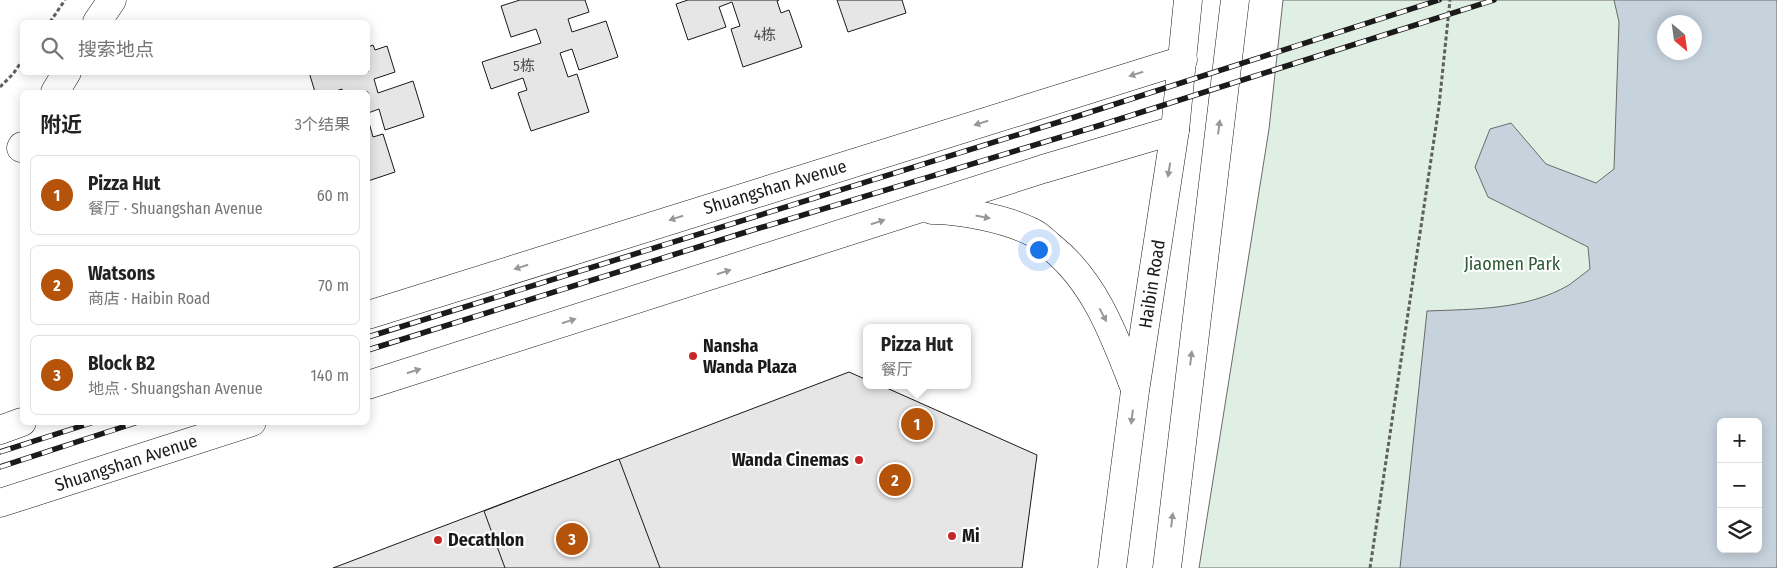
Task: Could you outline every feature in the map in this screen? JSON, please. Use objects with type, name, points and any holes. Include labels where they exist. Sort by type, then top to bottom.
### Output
[{"type":"street","points":[[98,20],[112,0]]},
{"type":"street","name":"Haibin Road","points":[[1112,568],[1135,391],[1175,130],[1188,0]]},
{"type":"street","points":[[1167,568],[1235,0]]},
{"type":"street","name":"Shuangshan Avenue","points":[[370,314],[1183,60]]},
{"type":"street","points":[[56,90],[65,75]]},
{"type":"street","points":[[370,384],[1043,170],[1175,130]]},
{"type":"street","points":[[918,210],[951,210],[994,219],[1033,232],[1063,256],[1093,295],[1115,337],[1135,391]]},
{"type":"street","points":[[0,430],[20,423]]},
{"type":"street","name":"Shuangshan Avenue","points":[[0,503],[243,425]]},
{"type":"path","points":[[51,20],[65,0]]},
{"type":"path","points":[[1370,568],[1438,106],[1450,0]]},
{"type":"path","points":[[0,87],[20,64]]},
{"type":"green space","name":"Jiaomen Park","points":[[1283,0],[1777,0],[1777,568],[1199,568],[1269,129]]},
{"type":"shaded area","points":[[1614,0],[1777,0],[1777,568],[1400,568],[1427,311],[1463,310],[1518,304],[1553,293],[1569,285],[1590,269],[1588,247],[1488,197],[1475,167],[1490,129],[1511,123],[1546,164],[1596,183],[1614,169],[1619,22]]},
{"type":"building","points":[[520,0],[585,0],[589,12],[568,19],[572,32],[606,21],[618,57],[579,70],[572,49],[560,53],[568,77],[577,74],[589,112],[531,131],[518,93],[527,90],[523,78],[491,89],[482,62],[541,43],[536,29],[511,37],[501,6]]},
{"type":"building","points":[[688,0],[779,0],[777,1],[781,13],[789,10],[802,47],[743,67],[731,29],[740,26],[732,2],[719,7],[726,27],[688,40],[676,4]]},
{"type":"building","points":[[837,0],[902,0],[906,13],[848,32]]},
{"type":"building","points":[[373,45],[375,50],[387,46],[395,72],[374,79],[378,93],[413,81],[424,117],[385,130],[379,109],[370,112],[370,90],[314,90],[310,75],[370,75],[370,46]]},
{"type":"building","points":[[370,126],[373,137],[383,134],[395,172],[370,180]]},
{"type":"building","points":[[849,372],[863,378],[863,389],[889,389],[1037,455],[1022,568],[333,568]]},
{"type":"building","points":[[619,459],[660,568],[505,568],[484,511]]},
{"type":"railway","points":[[370,336],[1075,117],[1439,0]]},
{"type":"railway","points":[[370,349],[743,233],[1101,125],[1494,0]]},
{"type":"railway","points":[[0,452],[85,425]]},
{"type":"railway","points":[[0,467],[129,425]]},
{"type":"place","name":"Nansha Wanda Plaza","points":[[693,356]]},
{"type":"place","name":"Pizza Hut","points":[[917,424]]},
{"type":"place","name":"Wanda Cinemas","points":[[859,460]]},
{"type":"place","name":"Watsons","points":[[895,480]]},
{"type":"place","name":"Mi","points":[[952,536]]},
{"type":"place","name":"Block B2","points":[[572,539]]},
{"type":"place","name":"Decathlon","points":[[438,540]]}]
